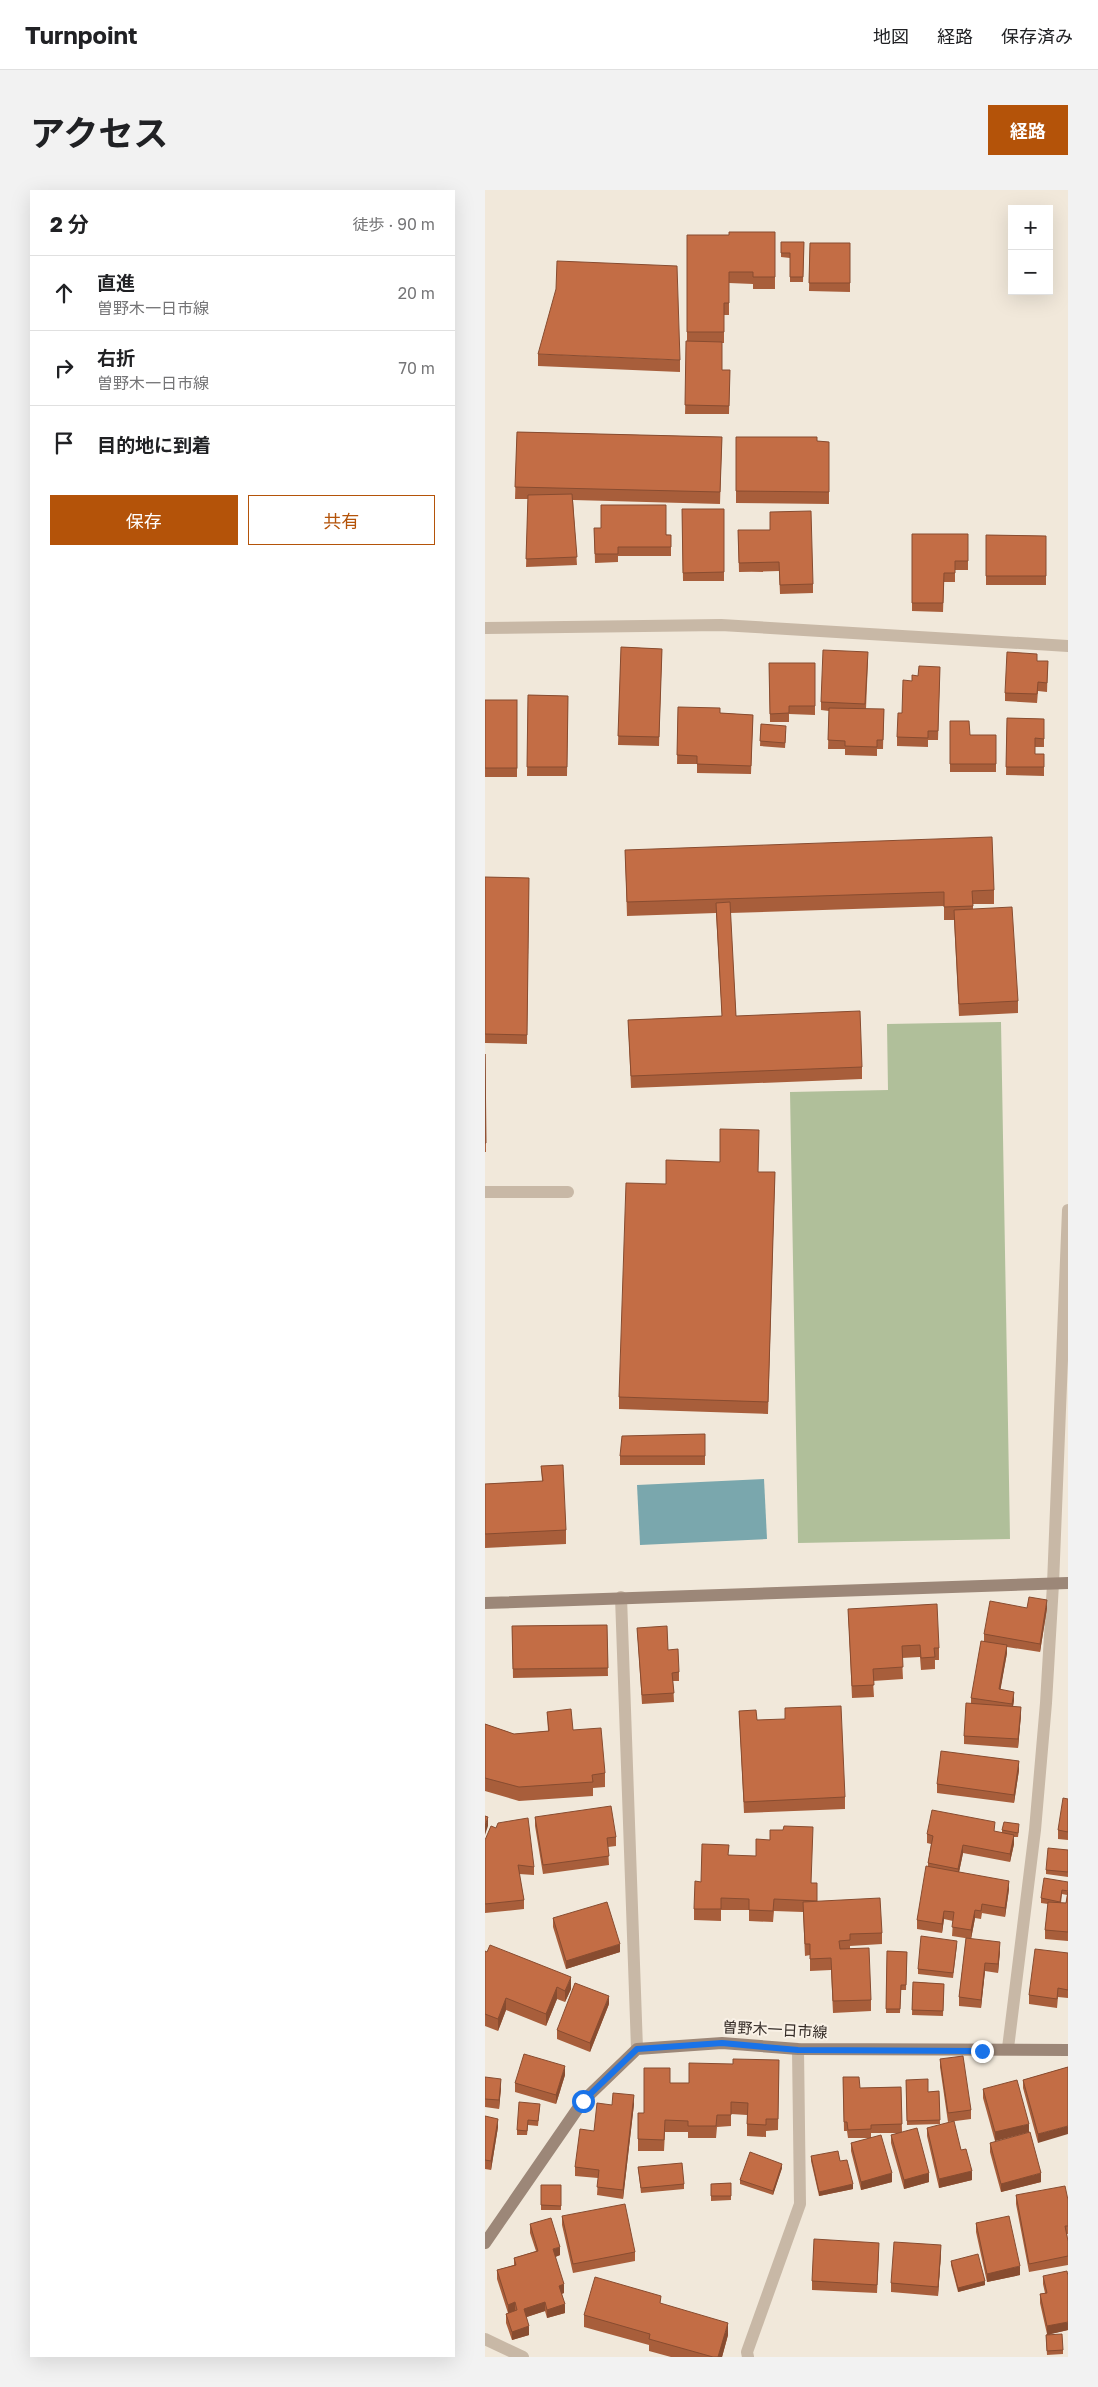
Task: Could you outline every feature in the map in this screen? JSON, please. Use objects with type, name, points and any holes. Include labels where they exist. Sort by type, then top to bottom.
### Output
[{"type":"main road","points":[[485,1603],[1068,1583]]},
{"type":"main road","name":"曽野木一日市線","points":[[637,2049],[722,2043],[798,2050],[982,2051],[1008,2048],[1068,2050]]},
{"type":"main road","points":[[485,2243],[583,2101],[637,2049]]},
{"type":"street","points":[[485,628],[721,625],[1068,646]]},
{"type":"street","points":[[485,1192],[568,1192]]},
{"type":"street","points":[[1008,2048],[1035,1830],[1046,1703],[1053,1584],[1068,1210]]},
{"type":"street","points":[[621,1597],[637,2049]]},
{"type":"street","points":[[748,2357],[747,2352],[800,2204],[798,2050]]},
{"type":"street","points":[[485,2339],[523,2357]]},
{"type":"green space","points":[[1001,1022],[1010,1539],[798,1543],[790,1092],[888,1090],[887,1024]]},
{"type":"water","points":[[764,1479],[767,1539],[640,1545],[637,1485]]},
{"type":"building","points":[[729,232],[775,232],[775,277],[753,277],[753,272],[729,272],[729,303],[724,303],[724,332],[687,332],[687,235],[729,235]]},
{"type":"building","points":[[781,242],[804,242],[803,277],[790,277],[790,253],[781,253]]},
{"type":"building","points":[[810,243],[850,243],[850,283],[809,283]]},
{"type":"building","points":[[557,261],[677,266],[680,360],[538,354],[556,289]]},
{"type":"building","points":[[686,341],[722,342],[722,370],[730,370],[729,406],[685,405]]},
{"type":"building","points":[[517,432],[722,437],[720,492],[515,487]]},
{"type":"building","points":[[736,437],[817,437],[817,441],[829,442],[829,492],[736,491]]},
{"type":"building","points":[[572,494],[577,557],[526,559],[528,495]]},
{"type":"building","points":[[601,505],[666,505],[666,535],[671,535],[671,547],[618,547],[618,554],[595,554],[594,528],[601,528]]},
{"type":"building","points":[[682,509],[724,509],[724,572],[683,573]]},
{"type":"building","points":[[811,511],[813,584],[780,585],[779,562],[739,563],[738,530],[770,530],[770,512]]},
{"type":"building","points":[[912,534],[968,534],[968,561],[955,561],[955,573],[944,573],[943,603],[912,603]]},
{"type":"building","points":[[986,535],[1046,536],[1046,576],[986,576]]},
{"type":"building","points":[[621,647],[662,649],[659,737],[618,736]]},
{"type":"building","points":[[823,650],[868,652],[865,704],[821,702]]},
{"type":"building","points":[[1007,652],[1037,654],[1037,661],[1048,661],[1047,683],[1038,682],[1037,694],[1005,693]]},
{"type":"building","points":[[769,663],[815,663],[815,706],[789,706],[789,713],[770,714]]},
{"type":"building","points":[[919,666],[940,667],[938,731],[928,731],[928,738],[897,737],[898,713],[902,713],[903,680],[912,681],[912,675],[918,676]]},
{"type":"building","points":[[528,695],[568,696],[567,767],[527,767]]},
{"type":"building","points":[[485,700],[517,700],[517,768],[485,768]]},
{"type":"building","points":[[678,707],[720,708],[720,713],[753,715],[751,766],[697,764],[697,756],[677,755]]},
{"type":"building","points":[[829,708],[884,709],[883,740],[877,740],[877,747],[845,746],[845,741],[828,740]]},
{"type":"building","points":[[1007,718],[1044,719],[1044,739],[1035,738],[1035,754],[1044,754],[1044,767],[1006,767]]},
{"type":"building","points":[[950,721],[969,721],[970,735],[996,735],[996,764],[950,764]]},
{"type":"building","points":[[761,724],[786,726],[785,743],[760,741]]},
{"type":"building","points":[[992,837],[994,890],[972,891],[973,906],[944,907],[944,892],[627,902],[625,850]]},
{"type":"building","points":[[485,877],[529,878],[527,1035],[485,1034]]},
{"type":"building","points":[[730,902],[736,1016],[860,1011],[862,1067],[631,1076],[628,1020],[722,1016],[716,903]]},
{"type":"building","points":[[1012,907],[1018,1001],[959,1004],[954,910]]},
{"type":"building","points":[[485,1054],[486,1143],[485,1143]]},
{"type":"building","points":[[720,1129],[759,1130],[758,1172],[775,1172],[768,1402],[619,1397],[626,1183],[666,1184],[666,1160],[720,1162]]},
{"type":"building","points":[[705,1434],[705,1456],[620,1456],[622,1436]]},
{"type":"building","points":[[563,1465],[566,1530],[485,1534],[485,1484],[543,1481],[541,1466]]},
{"type":"building","points":[[1029,1597],[1047,1600],[1040,1644],[984,1634],[990,1601],[1027,1608]]},
{"type":"building","points":[[937,1604],[939,1648],[934,1648],[935,1657],[921,1658],[920,1645],[902,1646],[903,1667],[873,1669],[874,1685],[852,1686],[848,1609]]},
{"type":"building","points":[[607,1625],[608,1668],[513,1669],[512,1626]]},
{"type":"building","points":[[667,1626],[668,1650],[678,1649],[679,1672],[672,1673],[674,1693],[642,1695],[637,1628]]},
{"type":"building","points":[[981,1641],[1007,1645],[999,1689],[1014,1692],[1012,1704],[971,1698]]},
{"type":"building","points":[[966,1703],[1021,1707],[1018,1739],[964,1736]]},
{"type":"building","points":[[841,1706],[845,1797],[744,1802],[739,1711],[756,1710],[757,1720],[785,1719],[785,1708]]},
{"type":"building","points":[[571,1709],[573,1730],[601,1728],[605,1773],[592,1775],[593,1782],[519,1787],[485,1778],[485,1724],[514,1734],[549,1731],[547,1712]]},
{"type":"building","points":[[941,1751],[1019,1761],[1014,1795],[937,1784]]},
{"type":"building","points":[[1063,1798],[1068,1799],[1068,1832],[1058,1830]]},
{"type":"building","points":[[611,1806],[616,1837],[607,1838],[609,1856],[543,1865],[535,1817]]},
{"type":"building","points":[[932,1810],[995,1822],[994,1831],[1014,1835],[1010,1854],[963,1845],[958,1869],[928,1863],[933,1836],[927,1834]]},
{"type":"building","points":[[528,1818],[534,1867],[518,1865],[524,1900],[485,1904],[485,1840],[491,1826],[496,1828],[498,1823]]},
{"type":"building","points":[[1004,1822],[1019,1824],[1018,1833],[1002,1830]]},
{"type":"building","points":[[784,1826],[813,1827],[811,1883],[817,1883],[817,1901],[774,1899],[773,1911],[749,1910],[749,1899],[721,1898],[721,1909],[694,1909],[695,1881],[701,1882],[702,1844],[729,1845],[728,1855],[756,1856],[756,1839],[770,1840],[770,1830],[783,1830]]},
{"type":"building","points":[[1048,1848],[1068,1850],[1068,1872],[1046,1870]]},
{"type":"building","points":[[926,1866],[1009,1881],[1005,1908],[982,1904],[981,1911],[975,1910],[971,1930],[952,1927],[954,1912],[944,1911],[942,1924],[917,1920]]},
{"type":"building","points":[[1044,1878],[1068,1882],[1068,1891],[1062,1890],[1060,1902],[1041,1898]]},
{"type":"building","points":[[1068,1892],[1068,1932],[1045,1930],[1048,1902],[1066,1903]]},
{"type":"building","points":[[880,1898],[882,1933],[850,1934],[850,1940],[839,1941],[840,1949],[869,1948],[871,2000],[833,2001],[831,1958],[810,1959],[810,1944],[805,1944],[803,1902]]},
{"type":"building","points":[[607,1902],[620,1944],[566,1961],[553,1918]]},
{"type":"building","points":[[921,1936],[957,1941],[953,1973],[918,1969]]},
{"type":"building","points":[[966,1938],[1000,1942],[998,1964],[985,1963],[981,2000],[959,1997]]},
{"type":"building","points":[[490,1945],[571,1977],[565,1991],[557,1987],[546,2014],[506,1998],[498,2019],[485,2014],[485,1951],[487,1952]]},
{"type":"building","points":[[1035,1949],[1068,1953],[1068,1990],[1058,1988],[1057,1999],[1029,1995]]},
{"type":"building","points":[[887,1951],[907,1952],[906,1985],[901,1985],[900,2009],[886,2009]]},
{"type":"building","points":[[913,1982],[944,1984],[943,2011],[912,2010]]},
{"type":"building","points":[[575,1983],[609,1996],[590,2043],[557,2030]]},
{"type":"building","points":[[524,2054],[565,2066],[556,2095],[515,2083]]},
{"type":"building","points":[[963,2056],[971,2110],[948,2113],[940,2059]]},
{"type":"building","points":[[733,2059],[779,2060],[778,2119],[766,2119],[766,2125],[747,2124],[748,2103],[731,2102],[731,2115],[717,2115],[716,2126],[688,2126],[688,2121],[665,2120],[664,2140],[638,2139],[638,2113],[644,2113],[644,2068],[670,2068],[670,2083],[689,2083],[689,2063],[733,2064]]},
{"type":"building","points":[[1068,2067],[1068,2126],[1038,2134],[1023,2080]]},
{"type":"building","points":[[485,2077],[501,2079],[499,2100],[485,2099]]},
{"type":"building","points":[[843,2077],[859,2077],[860,2088],[901,2087],[902,2124],[871,2125],[871,2129],[848,2130],[847,2122],[844,2122]]},
{"type":"building","points":[[928,2079],[928,2092],[939,2091],[940,2120],[907,2121],[906,2080]]},
{"type":"building","points":[[1017,2080],[1029,2124],[995,2132],[983,2089]]},
{"type":"building","points":[[613,2093],[634,2095],[623,2190],[597,2187],[599,2170],[575,2167],[580,2129],[594,2131],[597,2103],[612,2105]]},
{"type":"building","points":[[519,2102],[540,2104],[538,2121],[528,2120],[527,2131],[517,2130]]},
{"type":"building","points":[[485,2116],[498,2119],[491,2161],[485,2160]]},
{"type":"building","points":[[954,2121],[961,2150],[966,2149],[972,2171],[939,2179],[927,2128]]},
{"type":"building","points":[[917,2128],[929,2173],[904,2180],[891,2135]]},
{"type":"building","points":[[1030,2132],[1041,2173],[1001,2184],[990,2143]]},
{"type":"building","points":[[881,2135],[892,2173],[861,2182],[851,2143]]},
{"type":"building","points":[[838,2151],[840,2161],[847,2160],[853,2184],[819,2192],[811,2156]]},
{"type":"building","points":[[750,2152],[782,2164],[773,2191],[740,2180]]},
{"type":"building","points":[[682,2163],[684,2184],[641,2188],[638,2167]]},
{"type":"building","points":[[731,2183],[731,2196],[711,2196],[711,2184]]},
{"type":"building","points":[[541,2185],[561,2185],[561,2206],[541,2205]]},
{"type":"building","points":[[1065,2186],[1068,2200],[1068,2226],[1065,2226],[1068,2256],[1029,2264],[1016,2195]]},
{"type":"building","points":[[625,2204],[635,2252],[573,2264],[562,2216]]},
{"type":"building","points":[[1009,2216],[1020,2266],[987,2274],[976,2223]]},
{"type":"building","points":[[551,2218],[560,2247],[553,2249],[564,2284],[559,2286],[565,2304],[547,2310],[545,2302],[524,2309],[529,2326],[512,2332],[506,2314],[517,2310],[515,2302],[508,2305],[497,2270],[516,2265],[514,2258],[538,2251],[530,2224]]},
{"type":"building","points":[[814,2239],[879,2243],[877,2285],[812,2281]]},
{"type":"building","points":[[894,2242],[941,2245],[938,2287],[891,2283]]},
{"type":"building","points":[[978,2254],[985,2281],[958,2288],[951,2261]]},
{"type":"building","points":[[1067,2271],[1068,2322],[1047,2326],[1040,2294],[1047,2293],[1043,2276]]},
{"type":"building","points":[[595,2277],[661,2296],[660,2303],[728,2323],[718,2357],[649,2339],[650,2334],[584,2315]]},
{"type":"building","points":[[1062,2334],[1063,2350],[1047,2351],[1046,2335]]},
{"type":"route","points":[[583,2101],[637,2049],[722,2043],[798,2050],[982,2051]]}]
